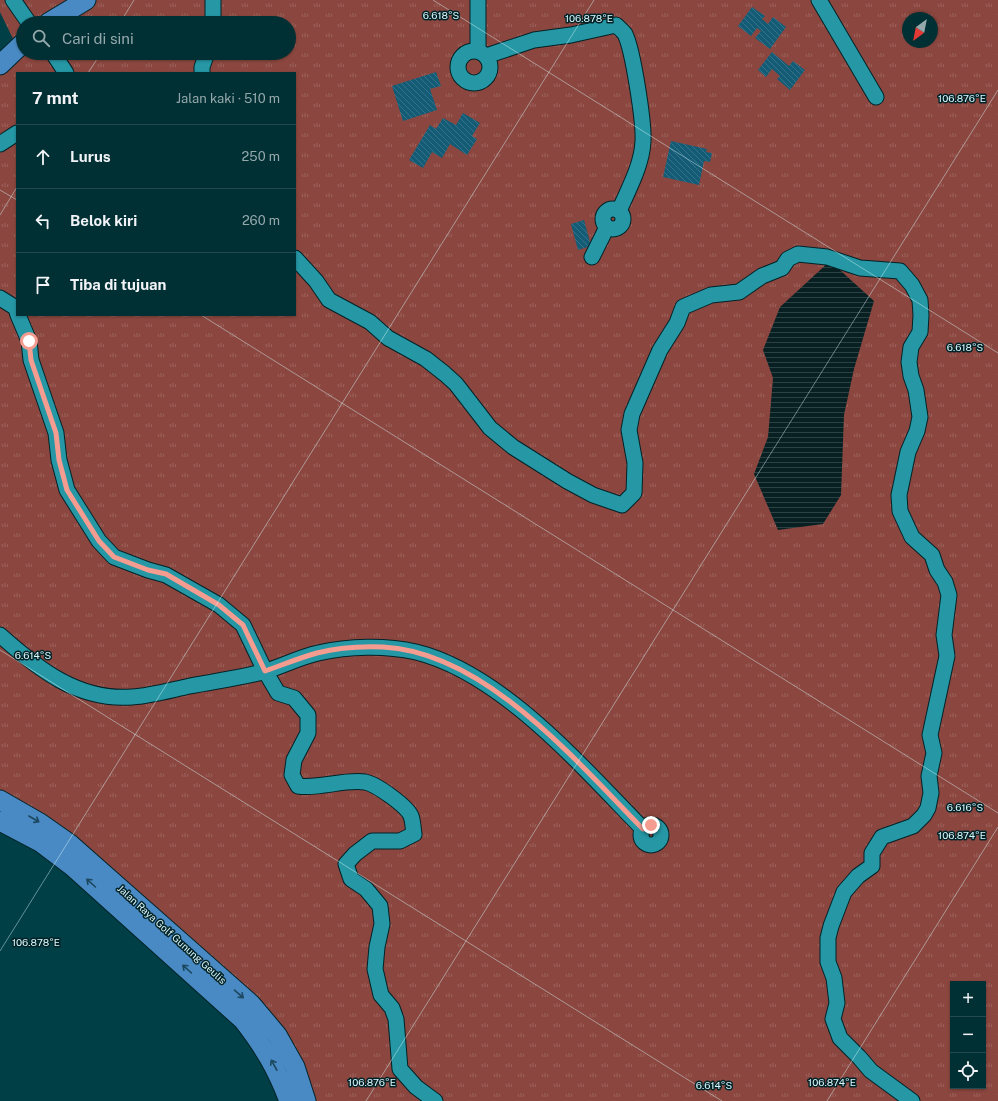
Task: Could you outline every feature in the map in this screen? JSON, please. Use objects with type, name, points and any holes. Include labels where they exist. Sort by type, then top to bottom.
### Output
[{"type":"main road","points":[[60,16],[86,0]]},
{"type":"main road","points":[[0,65],[16,50]]},
{"type":"main road","name":"Jalan Raya Golf Gunung Geulis","points":[[0,800],[40,823],[70,844],[251,1004],[277,1035],[295,1067],[306,1101]]},
{"type":"main road","name":"Jalan Raya Golf Gunung Geulis","points":[[0,821],[40,842],[73,867],[243,1020],[264,1046],[278,1073],[289,1101]]},
{"type":"lane","points":[[13,0],[24,16]]},
{"type":"lane","points":[[213,0],[213,16]]},
{"type":"lane","points":[[478,0],[482,53],[534,40],[571,34],[605,26],[616,25],[624,33],[630,49],[642,118],[643,141],[636,171],[619,210],[623,216],[623,222],[619,227],[613,229],[607,227],[592,257]]},
{"type":"lane","points":[[819,0],[876,97]]},
{"type":"lane","points":[[57,60],[65,72]]},
{"type":"lane","points":[[202,72],[204,60]]},
{"type":"lane","points":[[0,144],[16,134]]},
{"type":"lane","points":[[296,259],[316,281],[330,300],[370,322],[388,338],[426,358],[445,374],[456,384],[490,428],[513,447],[567,481],[593,495],[622,505],[634,493],[635,463],[629,430],[632,414],[660,350],[677,323],[683,307],[711,295],[739,292],[762,276],[782,268],[788,259],[798,254],[827,257],[860,268],[900,271],[912,286],[920,300],[921,315],[920,332],[911,347],[909,362],[911,376],[916,390],[920,417],[917,431],[908,452],[898,495],[900,511],[912,537],[932,555],[937,570],[945,582],[949,595],[944,635],[947,656],[930,735],[934,753],[929,776],[931,793],[928,808],[924,815],[913,826],[882,837],[872,853],[872,866],[858,876],[844,892],[828,938],[828,962],[834,978],[837,1003],[833,1019],[840,1038],[871,1071],[904,1097],[912,1101]]},
{"type":"lane","points":[[0,298],[16,308]]},
{"type":"lane","points":[[18,316],[29,341],[31,360],[56,433],[59,460],[67,490],[99,541],[114,557],[148,570],[166,574],[219,605],[243,625],[265,671],[278,693],[294,698],[308,715],[308,733],[294,760],[292,775],[298,786],[312,788],[332,784],[365,782],[402,804],[411,815],[414,834],[400,841],[372,841],[354,854],[346,864],[351,879],[366,889],[380,906],[382,924],[376,947],[375,969],[381,995],[392,1008],[396,1019],[400,1069],[416,1087],[435,1101]]},
{"type":"lane","points":[[0,635],[39,668],[62,683],[85,692],[104,696],[132,697],[265,671],[317,653],[352,648],[383,647],[417,653],[456,668],[491,688],[542,728],[643,829]]},
{"type":"green space","points":[[0,0],[998,0],[998,1101],[289,1101],[261,1043],[73,867],[0,821],[0,65],[16,48],[16,60],[296,60],[296,16],[16,16],[16,45],[0,12]]},
{"type":"water","points":[[830,261],[874,301],[854,369],[844,415],[841,495],[823,524],[778,530],[754,474],[768,437],[773,378],[763,350],[780,307]]},
{"type":"building","points":[[752,7],[765,16],[762,19],[768,24],[773,17],[786,27],[770,49],[755,38],[761,31],[757,28],[751,36],[738,26]]},
{"type":"building","points":[[772,52],[789,66],[793,61],[805,70],[790,90],[777,79],[780,76],[772,69],[766,77],[758,70]]},
{"type":"building","points":[[436,72],[441,86],[430,89],[437,110],[403,121],[392,86]]},
{"type":"building","points":[[463,113],[480,123],[472,136],[477,139],[467,155],[450,144],[442,158],[432,152],[423,168],[409,160],[430,125],[436,129],[443,118],[456,125]]},
{"type":"building","points":[[671,141],[707,149],[706,152],[712,153],[710,162],[704,161],[699,185],[663,177]]},
{"type":"building","points":[[584,220],[591,246],[578,250],[571,224]]},
{"type":"route","points":[[29,341],[31,360],[56,433],[59,460],[67,490],[99,541],[114,557],[148,570],[166,574],[219,605],[243,625],[265,671],[317,653],[352,648],[383,647],[417,653],[456,668],[491,688],[542,728],[643,829],[651,825]]}]
